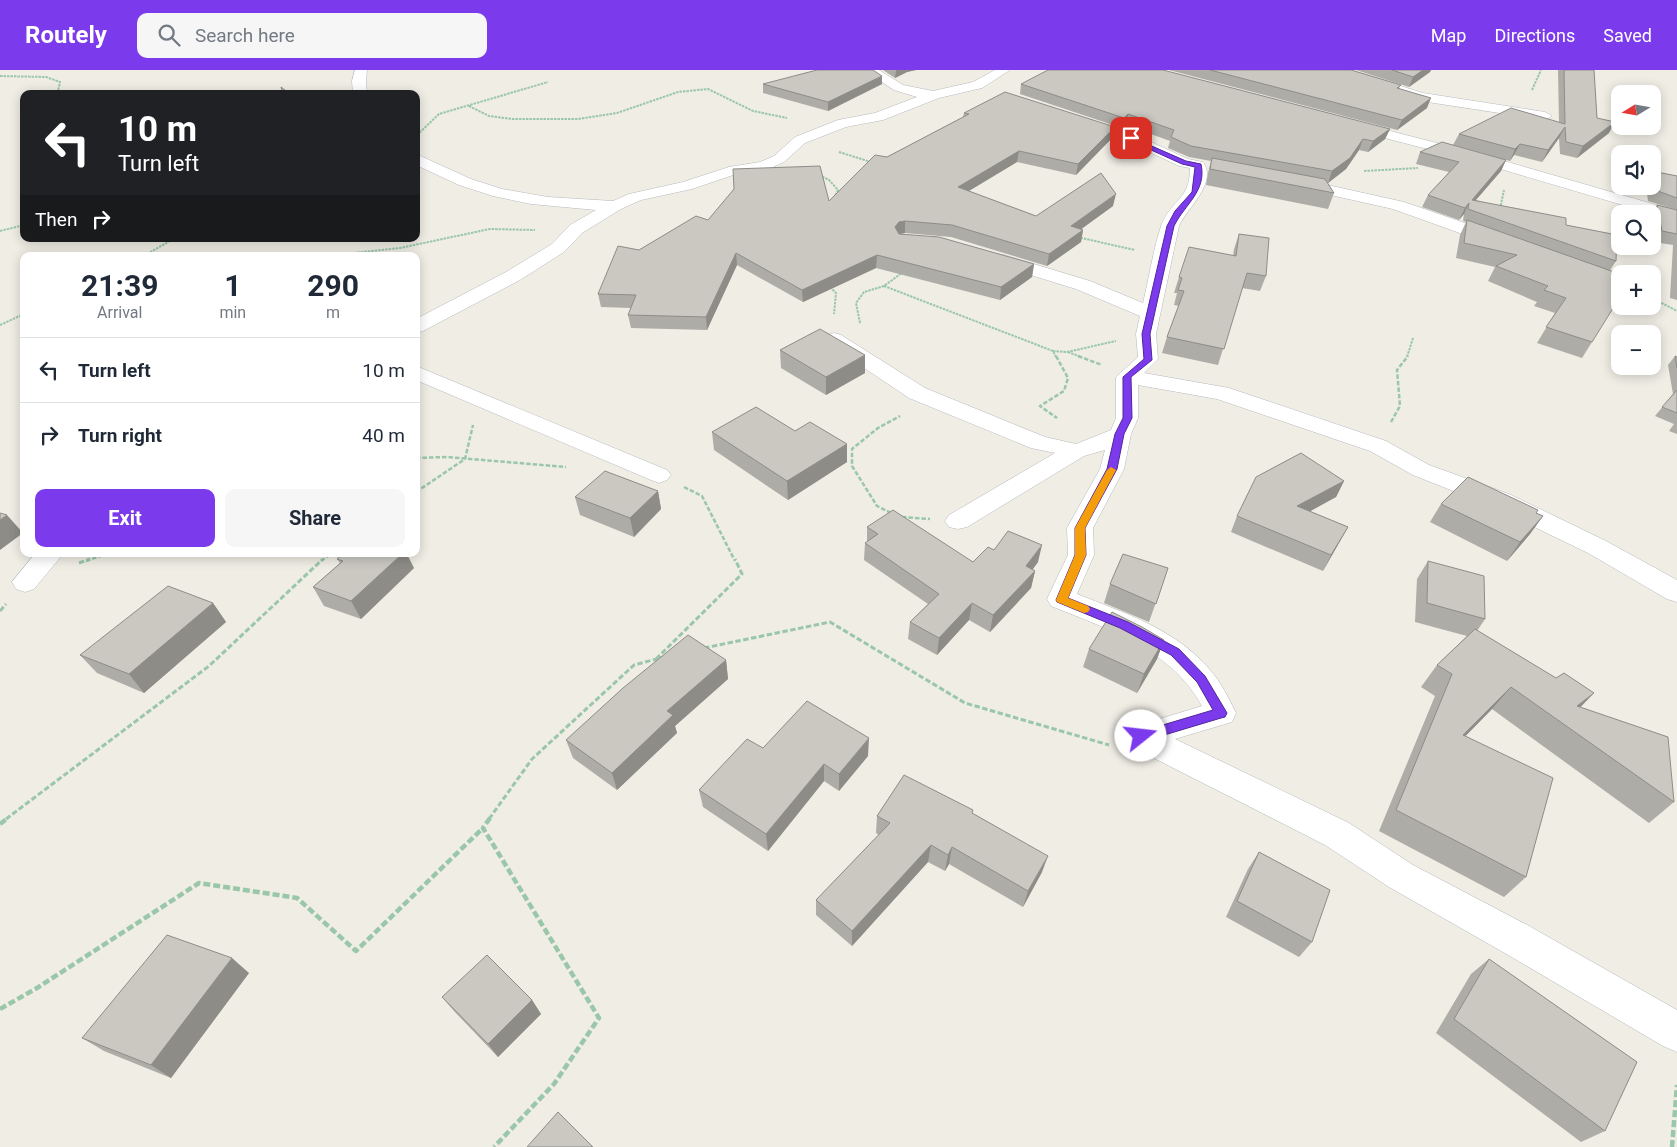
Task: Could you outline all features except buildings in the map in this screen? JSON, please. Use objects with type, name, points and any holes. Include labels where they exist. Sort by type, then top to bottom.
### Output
[{"type":"street","points":[[360,90],[361,70]]},
{"type":"street","points":[[870,70],[896,88],[910,93],[935,95]]},
{"type":"street","points":[[420,325],[513,276],[558,248],[576,229],[615,206],[635,197],[686,186],[734,170],[764,166],[779,159],[800,140],[843,122],[878,117],[935,95],[978,85],[1004,70]]},
{"type":"street","points":[[1336,70],[1372,80],[1413,95],[1546,116]]},
{"type":"street","points":[[978,85],[991,92]]},
{"type":"street","points":[[1060,114],[1131,138],[1184,163],[1217,169]]},
{"type":"street","points":[[1333,120],[1540,176],[1677,216]]},
{"type":"street","points":[[420,161],[483,189],[565,204],[615,206]]},
{"type":"street","points":[[1127,377],[1148,360],[1146,334],[1165,256],[1170,226],[1177,212],[1195,192],[1198,182],[1198,166]]},
{"type":"street","points":[[1283,180],[1398,204],[1513,246]]},
{"type":"street","points":[[981,254],[1083,284],[1150,313]]},
{"type":"street","points":[[832,338],[918,393],[1039,443],[1098,443]]},
{"type":"street","points":[[420,374],[659,475]]},
{"type":"street","points":[[958,521],[1098,443],[1127,418],[1127,377]]},
{"type":"street","points":[[1127,377],[1221,392],[1378,446],[1421,470],[1509,504],[1597,547],[1677,592]]},
{"type":"street","points":[[1098,443],[1112,469],[1080,528],[1081,555],[1061,600],[1124,625],[1175,652],[1201,679],[1221,713],[1141,736]]},
{"type":"street","points":[[25,582],[47,557]]},
{"type":"street","points":[[1141,736],[1337,834],[1401,876],[1516,939],[1677,1032]]},
{"type":"path","points":[[0,76],[46,77],[60,82],[58,90]]},
{"type":"path","points":[[420,131],[439,114],[548,82]]},
{"type":"path","points":[[469,106],[489,116],[512,119],[578,119],[616,113],[678,92],[708,90],[753,111],[801,121],[843,122]]},
{"type":"path","points":[[800,140],[877,163]]},
{"type":"path","points":[[779,159],[830,180],[838,190],[834,198]]},
{"type":"path","points":[[1495,239],[1504,190],[1540,176]]},
{"type":"path","points":[[0,230],[20,226]]},
{"type":"path","points":[[363,252],[400,248],[490,229],[576,229]]},
{"type":"path","points":[[1073,236],[1101,244],[1165,256]]},
{"type":"path","points":[[151,252],[168,242]]},
{"type":"path","points":[[861,356],[861,325],[856,303],[864,292],[884,286],[906,270]]},
{"type":"path","points":[[884,286],[1053,351],[1068,352],[1124,373],[1127,377]]},
{"type":"path","points":[[829,287],[836,293],[832,338]]},
{"type":"path","points":[[1661,302],[1677,310]]},
{"type":"path","points":[[0,325],[20,316]]},
{"type":"path","points":[[1068,352],[1146,334]]},
{"type":"path","points":[[1378,446],[1400,406],[1397,370],[1408,356],[1414,338]]},
{"type":"path","points":[[1053,351],[1068,378],[1064,391],[1040,406],[1098,443]]},
{"type":"path","points":[[892,514],[877,506],[852,466],[852,449],[878,428],[909,411],[918,393]]},
{"type":"path","points":[[420,489],[465,459],[478,398]]},
{"type":"path","points":[[420,458],[465,459],[572,468]]},
{"type":"path","points":[[655,660],[742,574],[702,496],[659,475]]},
{"type":"path","points":[[900,517],[958,521]]},
{"type":"path","points":[[0,824],[209,666],[317,563],[326,557]]},
{"type":"path","points":[[702,648],[830,622],[964,703],[1113,746],[1141,736]]},
{"type":"path","points":[[0,1009],[37,988],[199,883],[297,898],[356,951],[483,828],[532,759],[634,665],[674,655]]},
{"type":"path","points":[[483,828],[600,1018],[554,1084],[494,1147]]},
{"type":"path","points":[[1672,1147],[1677,1085]]},
{"type":"slow traffic","points":[[1084,609],[1061,600],[1081,555],[1080,528],[1111,470]]},
{"type":"route","points":[[1131,138],[1184,163],[1198,166],[1198,182],[1195,192],[1177,212],[1170,226],[1165,256],[1146,334],[1148,360],[1127,377],[1127,418],[1120,434],[1112,469],[1080,528],[1081,555],[1061,600],[1124,625],[1175,652],[1201,679],[1221,713],[1141,736]]}]
